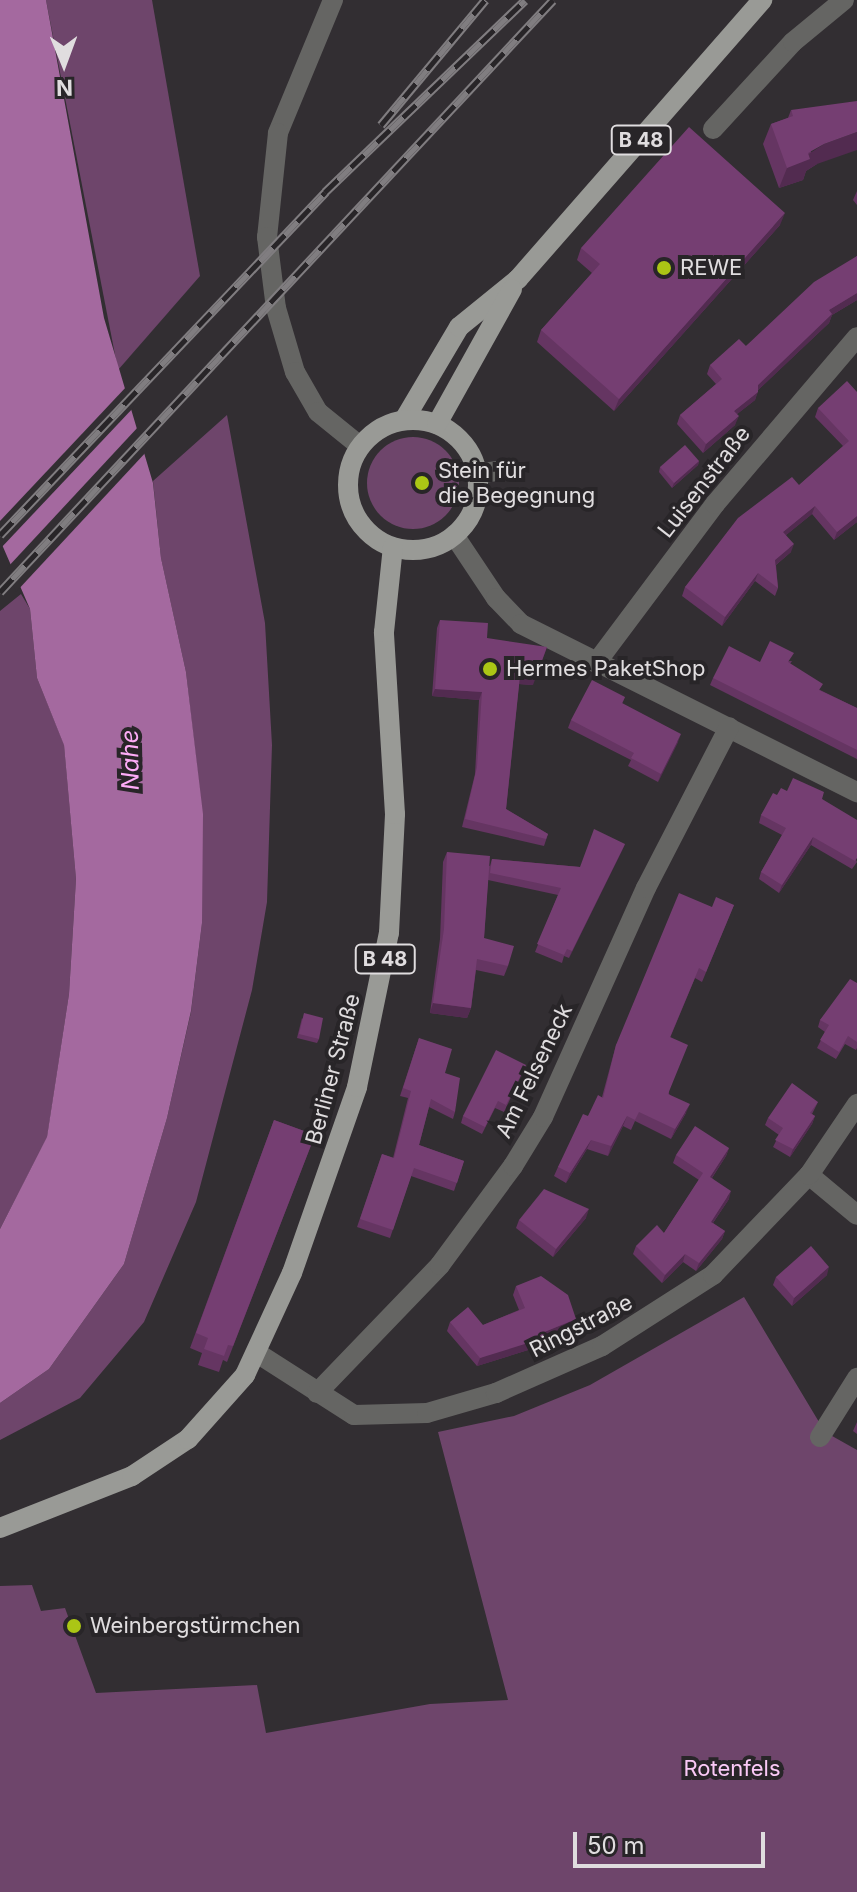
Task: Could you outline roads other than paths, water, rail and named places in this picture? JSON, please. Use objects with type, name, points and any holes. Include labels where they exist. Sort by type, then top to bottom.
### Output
[{"type":"main road","name":"B 48","points":[[404,420],[459,327],[518,279],[762,0]]},
{"type":"main road","name":"B 48","points":[[437,424],[518,279]]},
{"type":"main road","points":[[404,420],[437,424],[465,445],[486,472],[474,507],[454,535],[425,549],[393,547],[367,531],[351,506],[348,476],[360,446],[381,428],[404,420]]},
{"type":"main road","name":"Berliner Straße","points":[[257,1353],[337,1150],[383,973],[396,852],[384,674],[385,582],[393,547]]},
{"type":"main road","name":"B 48","points":[[0,1528],[96,1493],[162,1458],[214,1415],[257,1353]]},
{"type":"street","points":[[333,0],[278,133],[267,237],[276,308],[295,372],[318,412],[360,446]]},
{"type":"street","points":[[713,129],[793,42],[844,0]]},
{"type":"street","name":"Luisenstraße","points":[[596,663],[715,504],[857,337]]},
{"type":"street","points":[[454,535],[509,615],[596,663],[857,792]]},
{"type":"street","name":"Am Felseneck","points":[[317,1393],[440,1265],[513,1166],[543,1117],[646,888],[729,727]]},
{"type":"street","name":"Ringstraße","points":[[257,1353],[354,1415],[397,1416],[474,1400],[557,1368],[646,1321],[713,1275],[809,1175],[857,1104]]},
{"type":"street","points":[[809,1175],[857,1215]]},
{"type":"street","points":[[820,1437],[857,1378]]},
{"type":"water","name":"Nahe","points":[[0,0],[46,0],[104,318],[153,483],[161,558],[186,672],[203,814],[202,923],[191,1011],[167,1118],[124,1264],[49,1369],[0,1403],[0,1229],[47,1137],[69,994],[76,879],[64,745],[37,678],[30,609],[0,540]]},
{"type":"railway","points":[[381,125],[485,0]]},
{"type":"railway","points":[[0,535],[325,192],[525,0]]},
{"type":"railway","points":[[0,592],[553,0]]},
{"type":"place","name":"REWE","points":[[664,268]]},
{"type":"place","name":"Stein für die Begegnung","points":[[422,483]]},
{"type":"place","name":"Hermes PaketShop","points":[[490,669]]},
{"type":"place","name":"Weinbergstürmchen","points":[[74,1626]]},
{"type":"park label","name":"Rotenfels","points":[[732,1769]]}]
